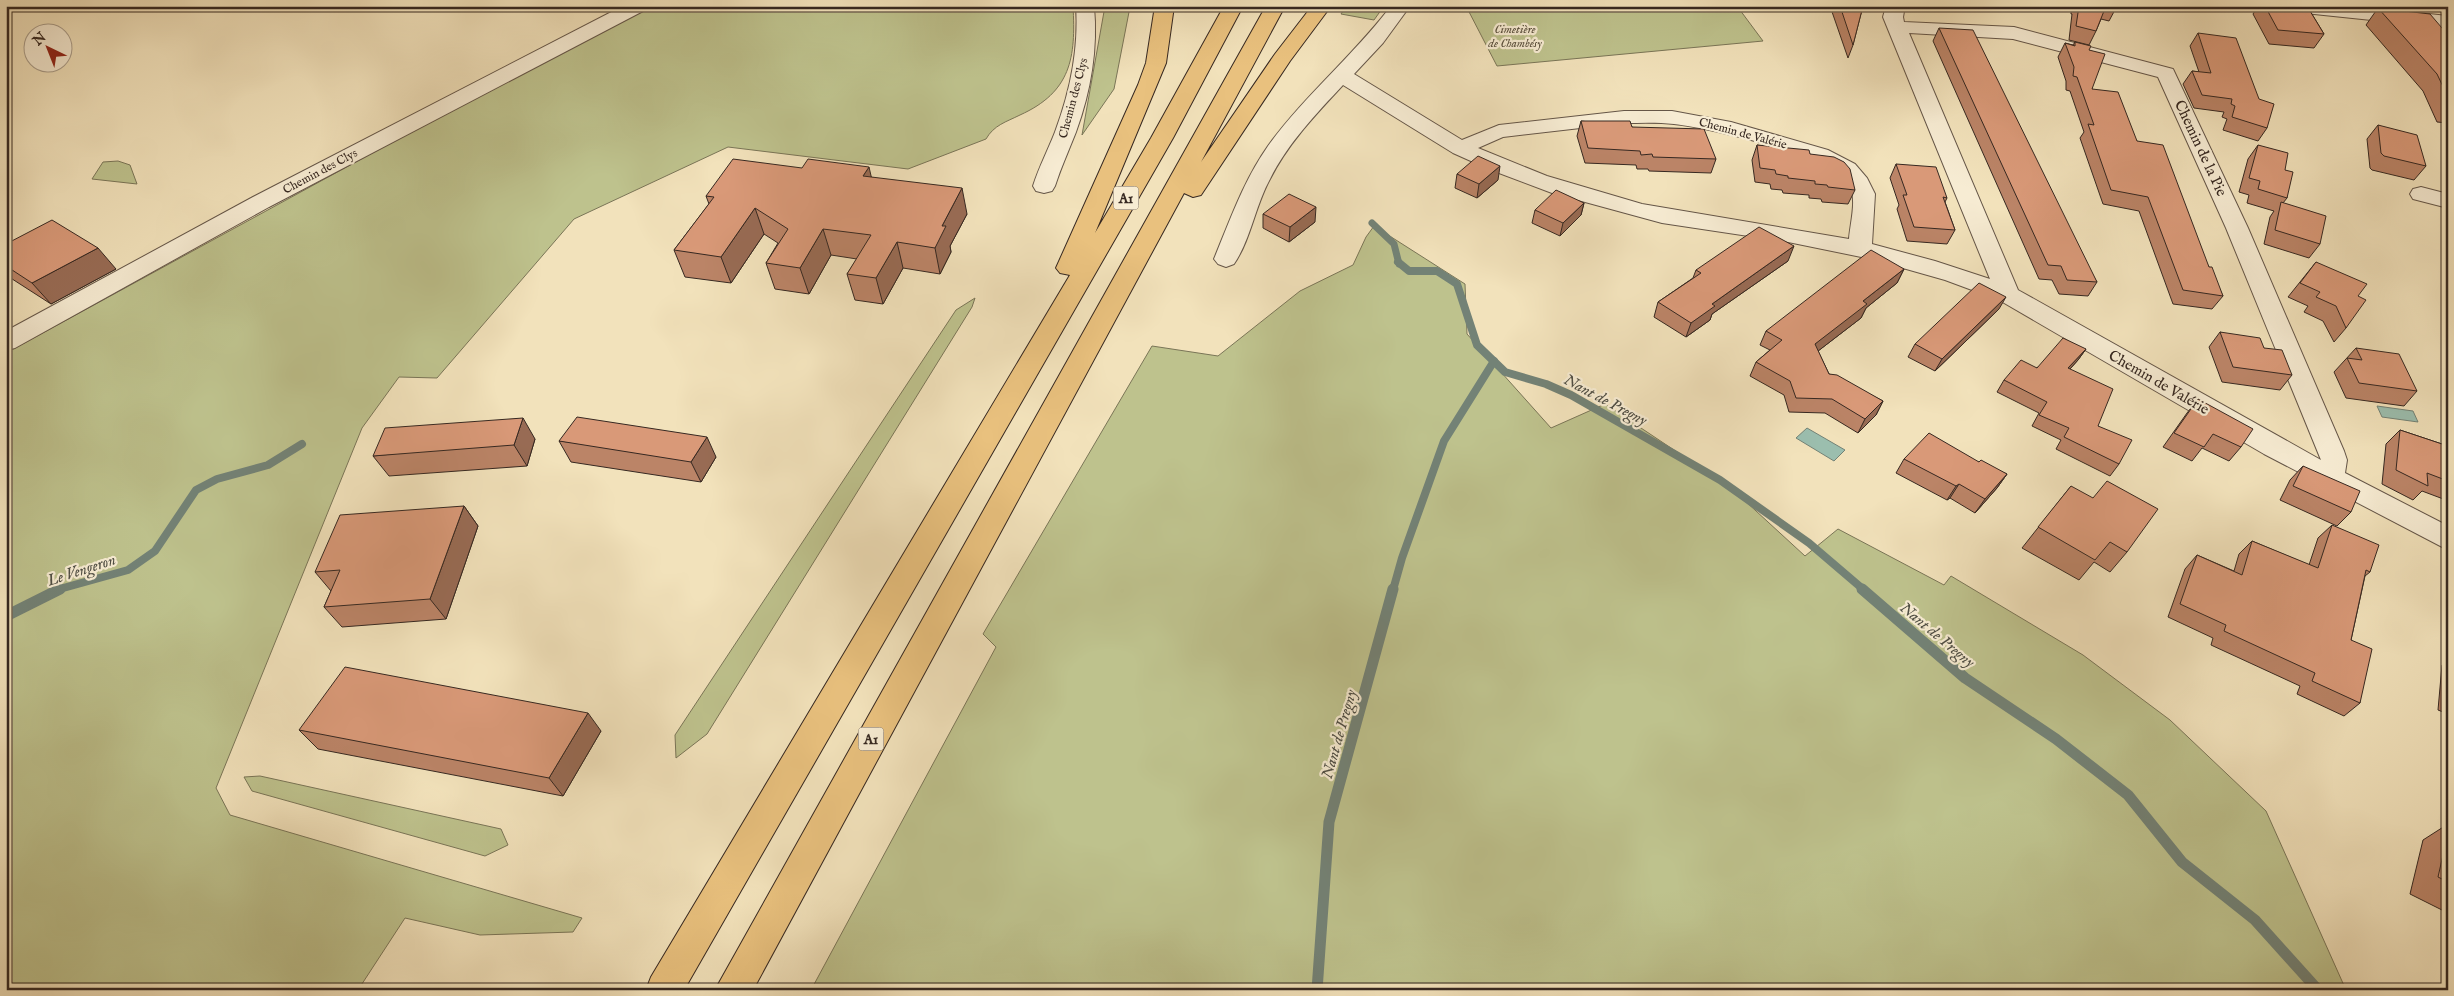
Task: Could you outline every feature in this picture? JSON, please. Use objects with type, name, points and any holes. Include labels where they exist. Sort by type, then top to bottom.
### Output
[{"type":"highway","points":[[1015,387],[1148,86],[1156,63],[1165,6]]},
{"type":"highway","name":"A1","points":[[664,990],[1162,138],[1234,6]]},
{"type":"highway","name":"A1","points":[[733,990],[1276,6]]},
{"type":"highway","points":[[1097,332],[1277,66],[1322,6]]},
{"type":"street","name":"Chemin des Clys","points":[[6,342],[270,197],[638,6]]},
{"type":"street","name":"Chemin des Clys","points":[[1044,186],[1069,124],[1081,74],[1087,32],[1085,6]]},
{"type":"street","points":[[1226,258],[1258,180],[1277,149],[1306,112],[1376,39],[1401,6]]},
{"type":"street","points":[[2295,6],[2448,22]]},
{"type":"street","name":"Chemin de la Pie","points":[[2007,294],[1896,17],[2014,33],[2166,73],[2237,228],[2331,451],[2334,460],[2331,478]]},
{"type":"street","name":"Chemin de Valérie","points":[[1341,75],[1461,148],[1523,173],[1622,206],[1672,218],[1789,235],[1860,250],[1951,274],[2007,294],[2331,478],[2448,539]]},
{"type":"street","name":"Chemin de Valérie","points":[[1461,148],[1499,130],[1630,116],[1672,117],[1724,126],[1820,155],[1847,169],[1859,183],[1864,194],[1860,250]]},
{"type":"street","points":[[2421,194],[2448,201]]},
{"type":"green space","points":[[651,6],[1073,6],[1073,42],[1067,71],[1060,84],[1050,96],[1037,106],[1001,124],[986,139],[908,169],[728,147],[574,219],[437,378],[399,377],[362,428],[216,788],[230,815],[582,918],[573,932],[480,935],[405,918],[358,990],[6,990],[6,353],[374,152]]},
{"type":"green space","points":[[1105,6],[1126,6],[1129,12],[1114,89],[1082,135]]},
{"type":"green space","points":[[1346,6],[1384,6],[1374,20],[1341,14]]},
{"type":"green space","name":"Cimetière de Chambésy","points":[[1466,6],[1737,6],[1763,41],[1497,66]]},
{"type":"green space","points":[[118,161],[130,165],[137,184],[92,179],[103,162]]},
{"type":"green space","points":[[1374,226],[1465,284],[1467,334],[1551,428],[1605,404],[1731,488],[1805,556],[1838,529],[1944,585],[1951,576],[2083,655],[2170,720],[2266,811],[2346,990],[811,990],[996,647],[983,634],[1152,346],[1218,356],[1300,291],[1353,265],[1366,237]]},
{"type":"green space","points":[[975,298],[972,307],[707,734],[676,758],[675,735],[956,310]]},
{"type":"green space","points":[[260,776],[501,829],[508,845],[485,856],[252,791],[244,777]]},
{"type":"shaded area","points":[[2377,406],[2413,411],[2418,422],[2382,417]]},
{"type":"shaded area","points":[[1807,428],[1845,450],[1834,461],[1796,438]]},
{"type":"building","points":[[1840,6],[1863,6],[1853,45]]},
{"type":"building","points":[[2079,6],[2106,6],[2096,31],[2076,26]]},
{"type":"building","points":[[2265,6],[2307,6],[2324,34],[2278,30]]},
{"type":"building","points":[[2378,8],[2430,14],[2448,35],[2448,97],[2437,74]]},
{"type":"building","points":[[1939,28],[1973,30],[2097,282],[2067,280],[2061,266],[2048,265]]},
{"type":"building","points":[[2198,33],[2236,38],[2259,99],[2274,104],[2267,128],[2232,117],[2235,106],[2231,104],[2232,99],[2202,95],[2192,71],[2211,73]]},
{"type":"building","points":[[2075,42],[2091,46],[2089,50],[2105,54],[2092,89],[2118,92],[2137,141],[2163,145],[2209,267],[2212,267],[2223,296],[2183,290],[2148,197],[2111,190],[2088,124],[2094,125],[2077,77],[2073,76],[2074,67],[2065,43],[2075,46]]},
{"type":"building","points":[[1581,121],[1630,121],[1632,127],[1704,129],[1716,159],[1653,157],[1652,154],[1641,155],[1640,151],[1588,148]]},
{"type":"building","points":[[2378,125],[2417,135],[2426,166],[2384,156],[2381,153]]},
{"type":"building","points":[[1757,145],[1809,150],[1810,154],[1834,157],[1844,162],[1850,169],[1855,190],[1828,187],[1827,185],[1815,184],[1815,181],[1788,178],[1788,176],[1776,174],[1775,170],[1760,168]]},
{"type":"building","points":[[2258,145],[2288,153],[2285,170],[2293,172],[2287,198],[2258,189],[2260,181],[2249,178]]},
{"type":"building","points":[[1478,156],[1500,166],[1479,184],[1457,174]]},
{"type":"building","points":[[733,159],[802,168],[808,159],[869,167],[863,176],[962,188],[942,226],[946,226],[935,248],[897,242],[876,278],[847,274],[871,235],[823,229],[800,268],[766,263],[788,229],[755,208],[721,257],[674,250],[714,197],[706,196]]},
{"type":"building","points":[[1896,164],[1936,167],[1947,198],[1943,197],[1955,230],[1914,227],[1903,195],[1907,195]]},
{"type":"building","points":[[1556,190],[1584,203],[1563,223],[1535,210]]},
{"type":"building","points":[[1289,194],[1316,207],[1290,227],[1263,214]]},
{"type":"building","points":[[2281,202],[2326,216],[2320,244],[2275,230]]},
{"type":"building","points":[[52,220],[98,248],[32,283],[6,266],[6,244]]},
{"type":"building","points":[[1759,227],[1794,246],[1712,304],[1715,306],[1691,323],[1658,302],[1701,273],[1696,270]]},
{"type":"building","points":[[1871,250],[1904,269],[1863,301],[1867,304],[1815,344],[1829,374],[1837,375],[1883,401],[1865,419],[1832,399],[1796,398],[1790,381],[1756,362],[1782,340],[1766,331]]},
{"type":"building","points":[[2316,262],[2367,284],[2358,296],[2366,300],[2346,328],[2336,306],[2316,297],[2320,292],[2300,283]]},
{"type":"building","points":[[1979,283],[2006,297],[1942,359],[1915,344]]},
{"type":"building","points":[[2220,332],[2260,338],[2264,348],[2282,350],[2292,375],[2233,367]]},
{"type":"building","points":[[2063,338],[2086,349],[2068,368],[2113,389],[2098,426],[2132,440],[2119,464],[2064,437],[2069,428],[2039,415],[2047,402],[2004,380],[2021,360],[2037,368]]},
{"type":"building","points":[[2356,348],[2399,354],[2417,391],[2359,383],[2347,358],[2362,360]]},
{"type":"building","points":[[2198,399],[2253,429],[2241,447],[2213,434],[2204,447],[2174,433]]},
{"type":"building","points":[[577,417],[707,437],[691,462],[559,441]]},
{"type":"building","points":[[523,418],[514,445],[373,456],[385,428]]},
{"type":"building","points":[[2400,430],[2448,446],[2448,481],[2427,473],[2428,486],[2396,470]]},
{"type":"building","points":[[1929,433],[1979,462],[1981,460],[2007,474],[1985,499],[1959,484],[1956,486],[1904,459]]},
{"type":"building","points":[[2303,466],[2360,491],[2351,512],[2293,486]]},
{"type":"building","points":[[2107,481],[2158,509],[2127,552],[2110,542],[2095,560],[2038,527],[2071,486],[2093,498]]},
{"type":"building","points":[[464,506],[430,599],[324,607],[340,570],[315,572],[340,515]]},
{"type":"building","points":[[2332,525],[2379,545],[2370,572],[2366,570],[2351,640],[2372,649],[2360,703],[2312,681],[2315,673],[2224,631],[2226,625],[2180,604],[2197,555],[2242,575],[2252,541],[2318,568]]},
{"type":"building","points":[[345,667],[588,713],[549,778],[299,730]]},
{"type":"building","points":[[2448,833],[2448,882],[2438,877]]},
{"type":"waterway","name":"Nant de Pregny","points":[[1372,223],[1394,244],[1399,263]]},
{"type":"waterway","name":"Nant de Pregny","points":[[1399,263],[1409,271],[1437,271],[1457,284],[1477,345],[1494,361]]},
{"type":"waterway","name":"Nant de Pregny","points":[[1393,590],[1402,558],[1444,441],[1494,361]]},
{"type":"waterway","name":"Nant de Pregny","points":[[1494,361],[1505,372],[1546,384],[1571,395],[1720,480],[1809,543],[1864,590]]},
{"type":"waterway","name":"Le Vengeron","points":[[56,590],[128,570],[155,551],[196,490],[217,479],[268,465],[302,444]]},
{"type":"waterway","name":"Le Vengeron","points":[[6,616],[60,589]]},
{"type":"waterway","name":"Nant de Pregny","points":[[1317,990],[1329,822],[1393,589]]},
{"type":"waterway","name":"Nant de Pregny","points":[[1862,589],[1965,678],[2056,739],[2128,795],[2182,862],[2255,920],[2318,990]]}]
